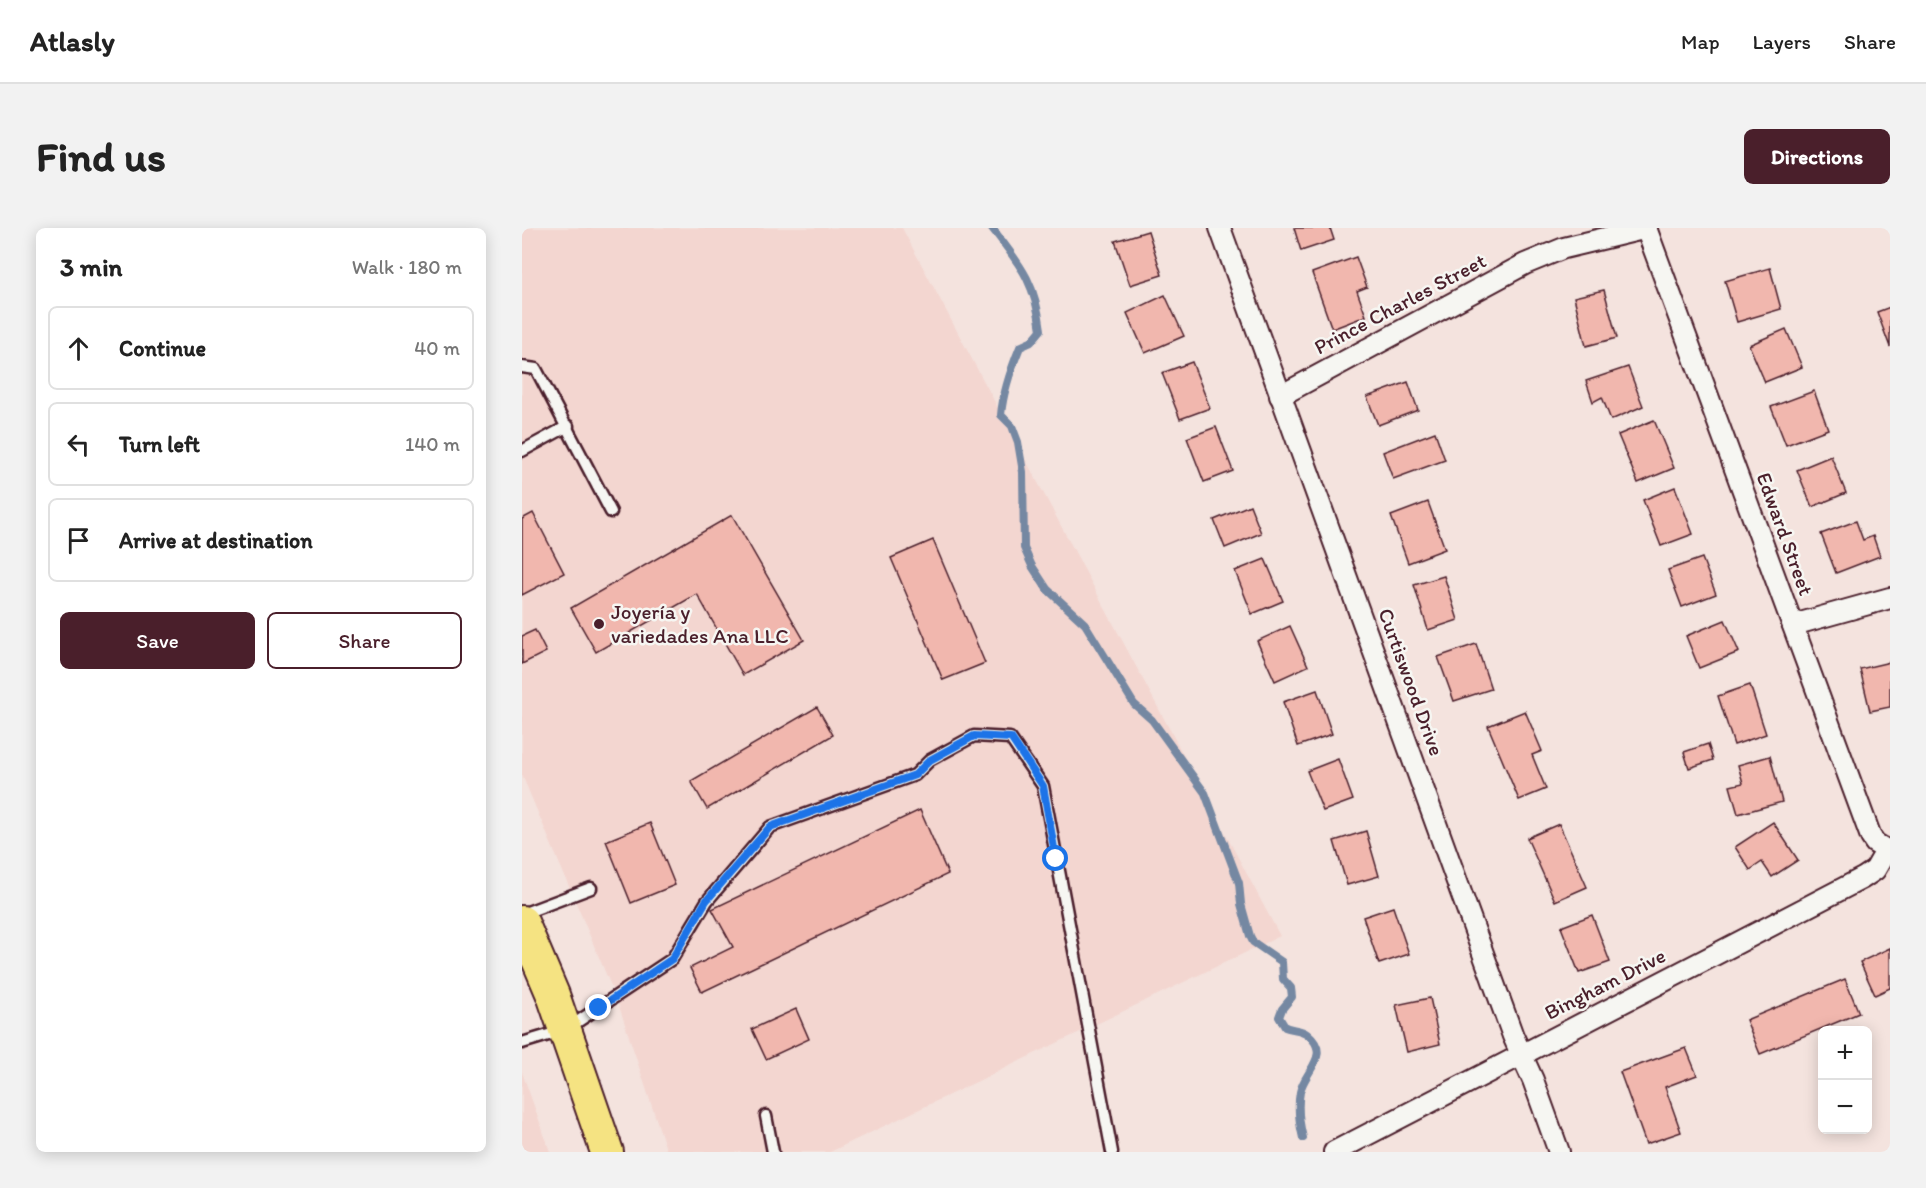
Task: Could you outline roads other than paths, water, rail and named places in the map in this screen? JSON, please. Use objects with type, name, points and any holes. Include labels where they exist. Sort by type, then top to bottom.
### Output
[{"type":"main road","points":[[522,922],[565,1030],[607,1152]]},
{"type":"street","name":"Curtiswood Drive","points":[[1220,228],[1521,1054],[1559,1152]]},
{"type":"street","name":"Prince Charles Street","points":[[1281,396],[1525,264],[1564,248],[1647,228]]},
{"type":"street","name":"Edward Street","points":[[1647,228],[1871,837],[1888,852]]},
{"type":"street","points":[[1793,625],[1890,598]]},
{"type":"street","name":"Bingham Drive","points":[[1334,1152],[1863,878],[1875,870],[1888,852]]},
{"type":"lane","points":[[522,367],[536,369],[568,426],[611,512]]},
{"type":"lane","points":[[522,451],[568,426]]},
{"type":"lane","points":[[522,1043],[565,1030],[672,959],[706,901],[770,827],[915,775],[930,760],[974,736],[1011,738],[1043,786],[1112,1152]]},
{"type":"lane","points":[[522,914],[591,888]]},
{"type":"lane","points":[[766,1116],[773,1152]]},
{"type":"waterway","points":[[992,228],[1011,253],[1031,286],[1041,330],[1031,342],[1020,347],[1008,380],[1001,415],[1012,426],[1018,442],[1023,472],[1024,548],[1032,566],[1047,589],[1085,624],[1134,704],[1152,720],[1205,793],[1239,883],[1241,904],[1250,936],[1253,942],[1282,962],[1283,979],[1291,988],[1292,997],[1282,1009],[1279,1017],[1285,1027],[1307,1034],[1317,1049],[1315,1063],[1300,1092],[1299,1115],[1303,1138]]},
{"type":"place","name":"Joyería y variedades Ana LLC","points":[[599,624]]}]
